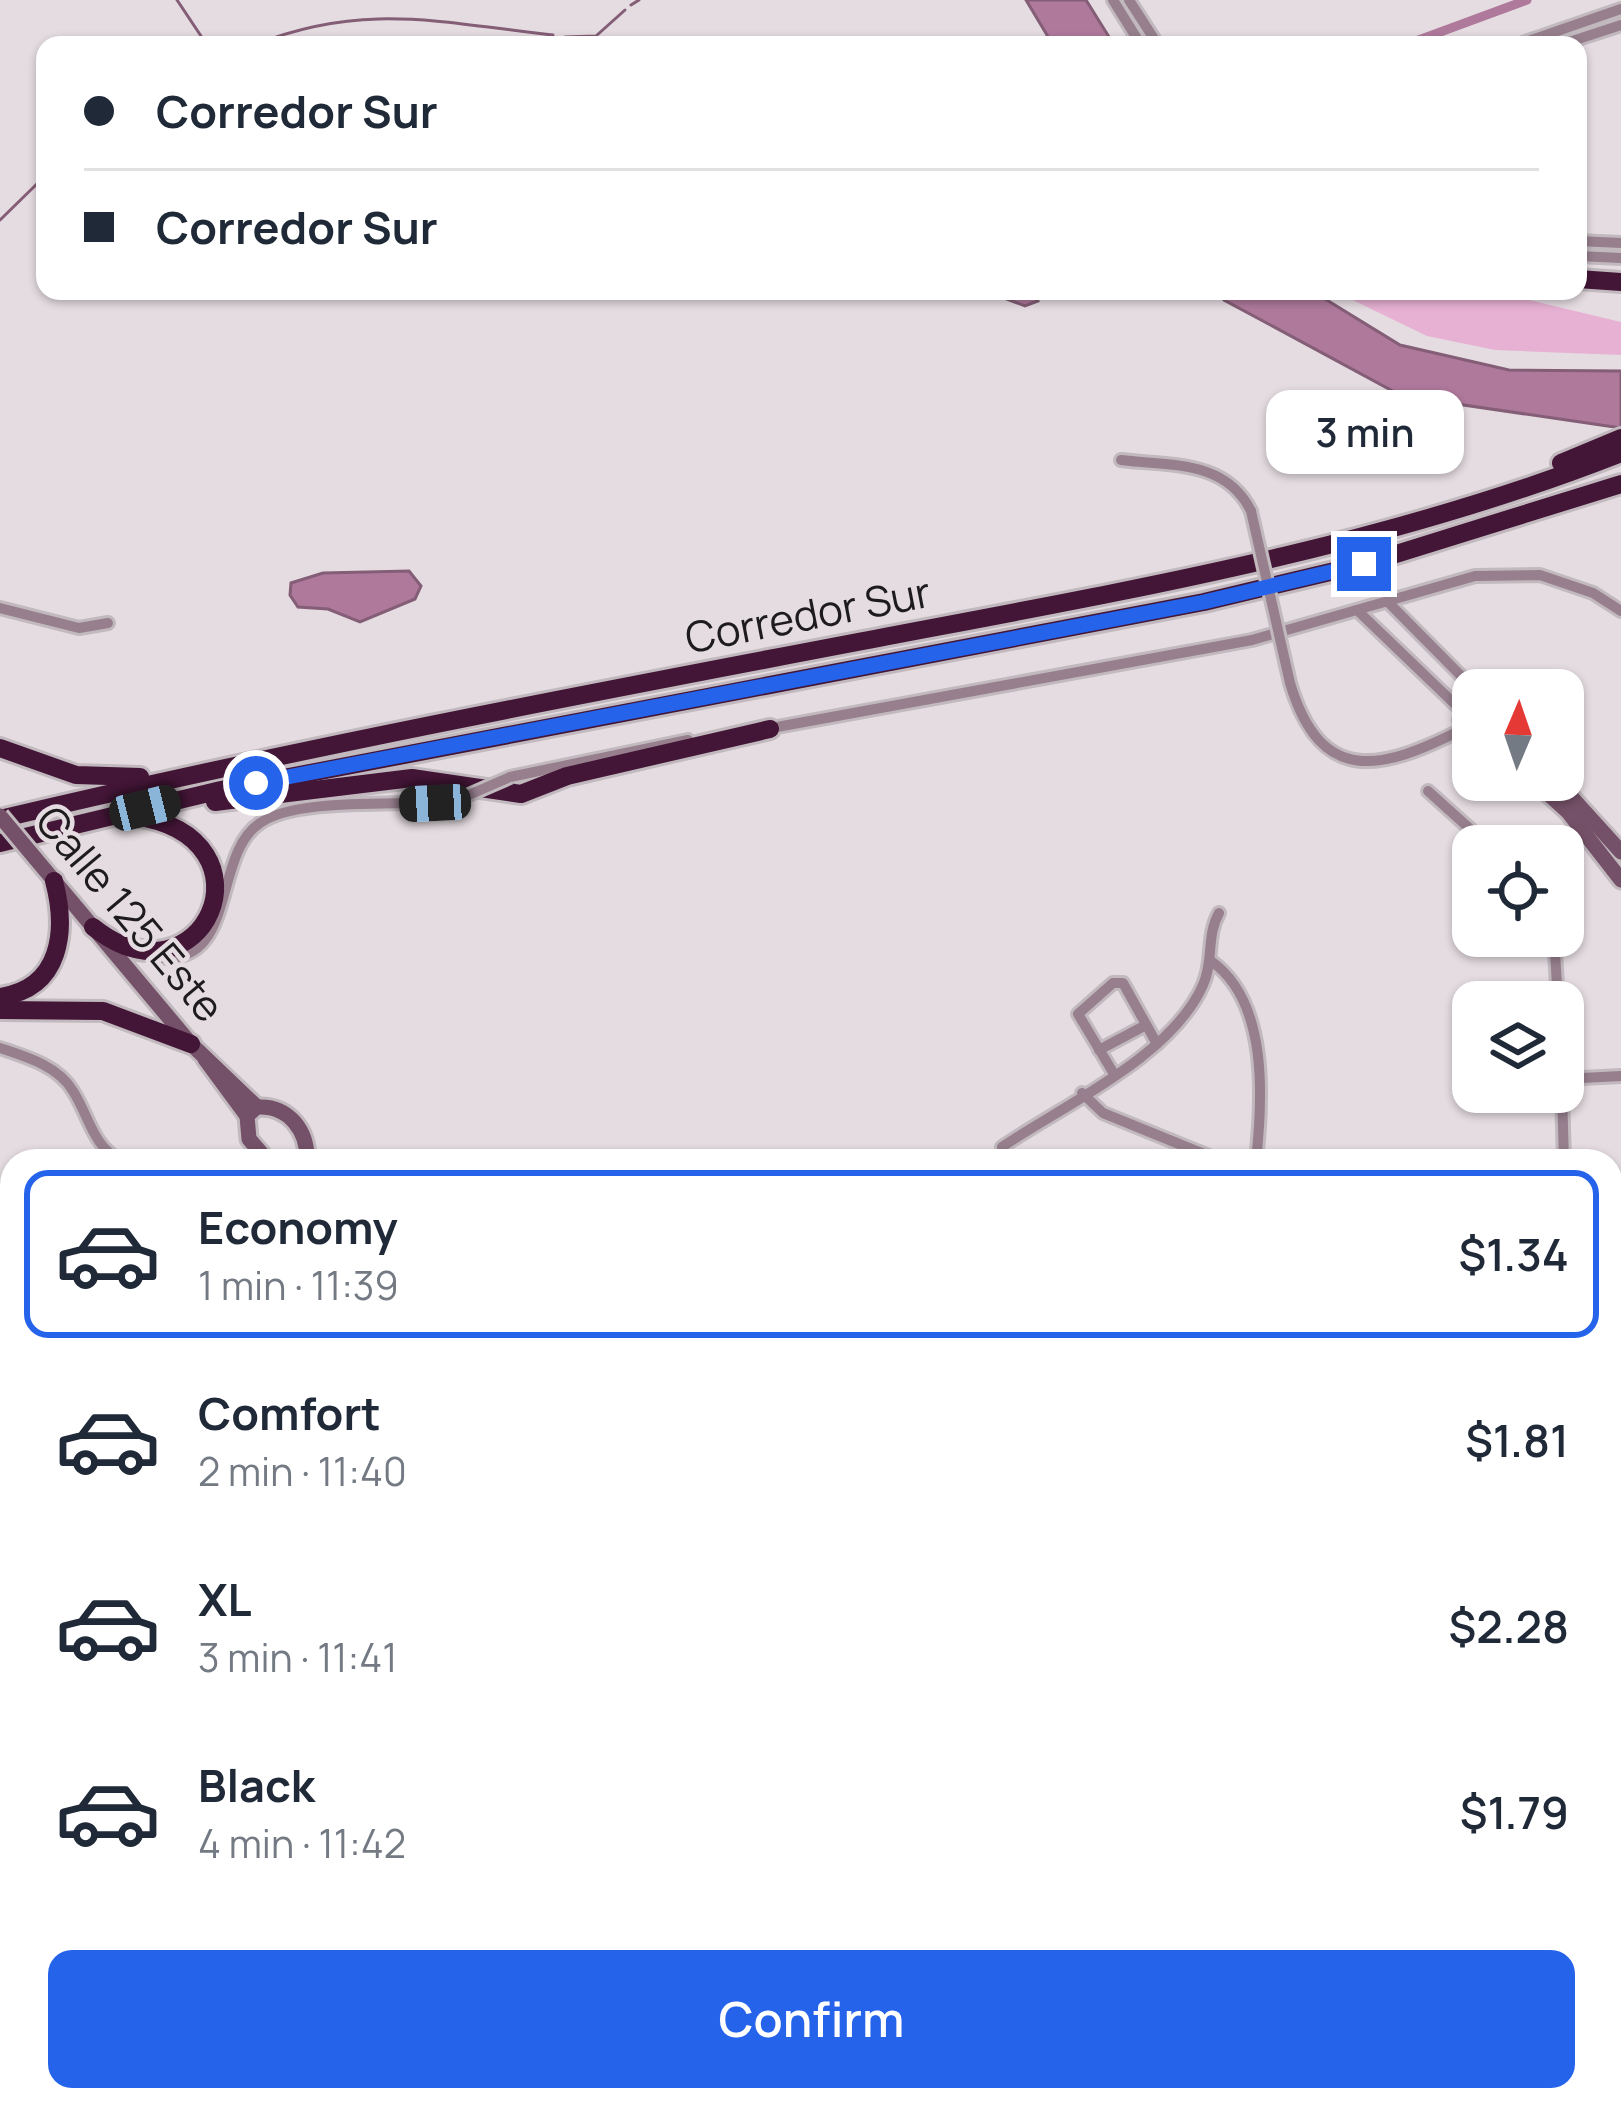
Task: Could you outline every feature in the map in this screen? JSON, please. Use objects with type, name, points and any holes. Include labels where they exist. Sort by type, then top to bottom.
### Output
[{"type":"highway","points":[[1587,280],[1621,282]]},
{"type":"highway","name":"Corredor Sur","points":[[0,818],[205,770],[1198,578],[1453,511],[1616,447]]},
{"type":"highway","name":"Corredor Sur","points":[[0,843],[290,776],[1204,602],[1364,564],[1621,484]]},
{"type":"highway","points":[[145,808],[412,778],[521,794],[567,776],[770,729]]},
{"type":"highway","points":[[0,748],[44,767],[94,777],[205,770]]},
{"type":"highway","points":[[92,927],[140,951],[171,950],[196,935],[214,902],[214,874],[205,849],[187,831],[159,820],[118,814]]},
{"type":"highway","points":[[0,997],[33,985],[57,953],[62,916],[54,881]]},
{"type":"highway","points":[[0,1010],[104,1011],[198,1051]]},
{"type":"street","points":[[1113,0],[1135,36]]},
{"type":"street","points":[[1129,0],[1152,36]]},
{"type":"street","points":[[1544,36],[1621,12]]},
{"type":"street","points":[[1587,36],[1621,25]]},
{"type":"street","points":[[1587,241],[1621,243]]},
{"type":"street","points":[[1587,256],[1621,258]]},
{"type":"street","points":[[1121,460],[1208,470],[1238,489],[1251,511],[1290,683],[1304,724],[1318,742],[1348,760],[1386,764],[1452,734]]},
{"type":"street","points":[[140,951],[180,956],[211,934],[240,843],[273,816],[455,801],[510,777],[658,744],[770,729],[1252,640],[1475,576],[1540,574],[1593,593],[1621,611]]},
{"type":"street","points":[[1389,602],[1452,670]]},
{"type":"street","points":[[0,608],[79,628],[108,622]]},
{"type":"street","points":[[1358,610],[1452,701]]},
{"type":"street","points":[[1389,641],[1410,624]]},
{"type":"street","points":[[1428,791],[1466,825]]},
{"type":"street","points":[[1556,801],[1621,880]]},
{"type":"street","points":[[1575,801],[1621,852]]},
{"type":"street","name":"Calle 125 Este","points":[[0,818],[252,1112]]},
{"type":"street","points":[[1002,1147],[1157,1044],[1185,1015],[1211,961],[1219,913]]},
{"type":"street","points":[[1211,961],[1238,984],[1252,1012],[1256,1149]]},
{"type":"street","points":[[1114,1074],[1079,1008],[1113,983],[1123,983],[1157,1044]]},
{"type":"street","points":[[1099,1050],[1146,1024]]},
{"type":"street","points":[[0,1048],[54,1070],[73,1089],[105,1149]]},
{"type":"street","points":[[1584,1078],[1620,1078]]},
{"type":"street","points":[[1082,1093],[1103,1113],[1192,1149]]},
{"type":"street","points":[[258,1149],[249,1139],[252,1112],[278,1109],[297,1124],[304,1149]]},
{"type":"street","points":[[1563,1113],[1564,1149]]},
{"type":"shaded area","points":[[1026,0],[1086,0],[1108,36],[1048,36]]},
{"type":"shaded area","points":[[1010,300],[1038,300],[1025,306]]},
{"type":"shaded area","points":[[1224,300],[1327,300],[1400,345],[1509,370],[1621,371],[1621,428],[1402,396]]},
{"type":"shaded area","points":[[1353,300],[1529,300],[1621,322],[1621,355],[1495,350],[1427,336]]},
{"type":"shaded area","points":[[409,571],[421,586],[415,599],[360,622],[328,609],[298,607],[290,595],[291,583],[323,573]]},
{"type":"waterway","points":[[177,0],[201,36]]},
{"type":"waterway","points":[[631,5],[639,0]]},
{"type":"waterway","points":[[1429,36],[1527,0]]},
{"type":"waterway","points":[[596,36],[625,10]]},
{"type":"waterway","points":[[280,36],[367,19],[438,21],[553,35]]},
{"type":"waterway","points":[[0,220],[36,185]]},
{"type":"route","points":[[256,783],[1204,602],[1364,564]]}]
